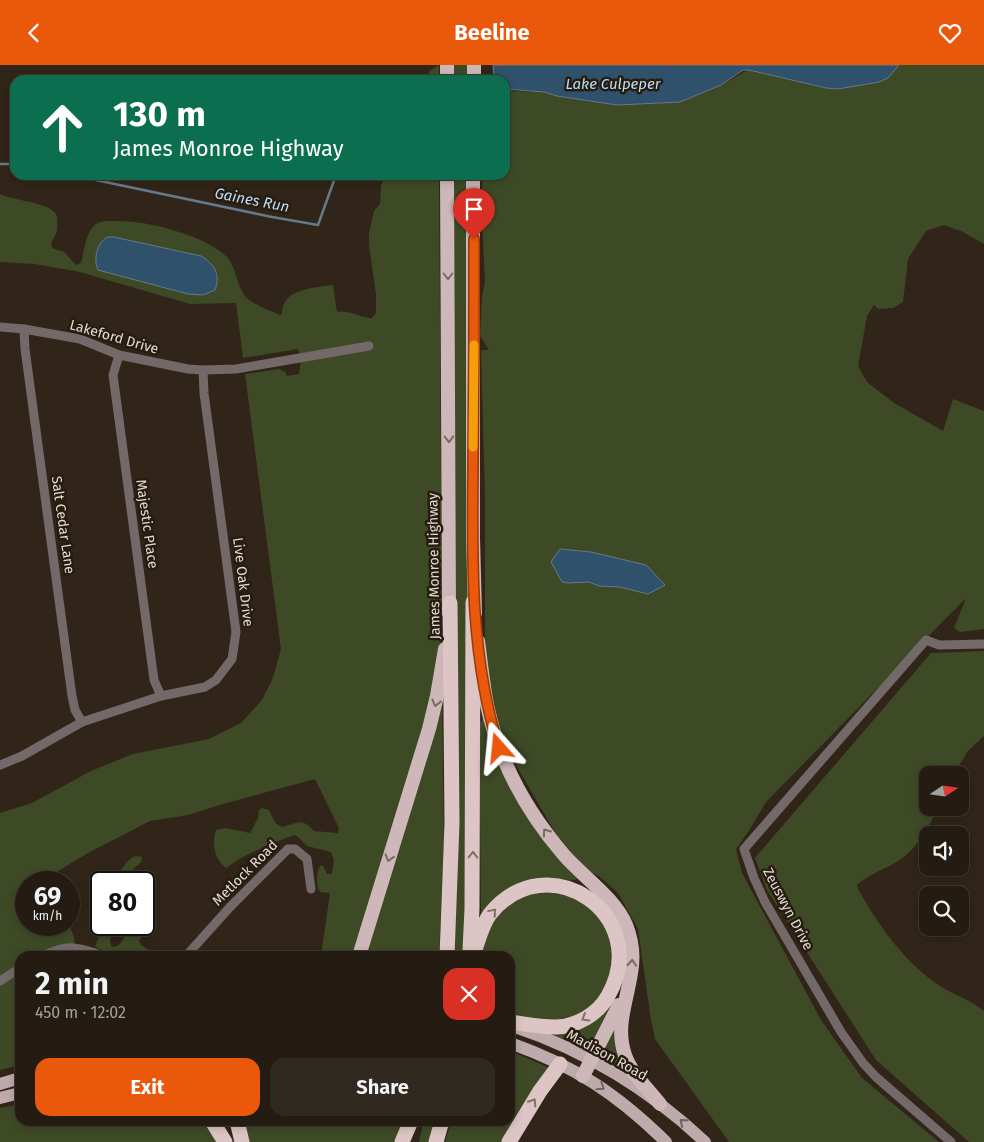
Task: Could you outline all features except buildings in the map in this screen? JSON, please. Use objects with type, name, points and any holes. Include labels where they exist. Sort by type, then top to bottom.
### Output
[{"type":"highway","name":"James Monroe Highway","points":[[447,180],[452,823],[447,951]]},
{"type":"highway","points":[[469,951],[473,882],[473,180]]},
{"type":"highway","points":[[473,602],[484,687],[492,725],[508,770],[534,817],[570,861],[610,901],[625,922],[629,933],[632,955],[631,973],[621,1022],[623,1051],[631,1067],[660,1104]]},
{"type":"highway","points":[[361,951],[429,729],[444,666],[450,603]]},
{"type":"highway","points":[[475,951],[489,916],[507,899],[528,889],[549,885],[569,887],[588,898],[600,908],[611,922],[620,948],[619,973],[605,1002],[597,1011],[577,1022],[556,1027],[515,1023]]},
{"type":"highway","points":[[583,1076],[628,987]]},
{"type":"highway","points":[[509,1142],[536,1097],[560,1063]]},
{"type":"highway","points":[[215,1126],[225,1142]]},
{"type":"highway","points":[[238,1126],[242,1142]]},
{"type":"highway","points":[[402,1142],[409,1126]]},
{"type":"highway","points":[[413,1142],[417,1126]]},
{"type":"highway","points":[[436,1142],[441,1126]]},
{"type":"main road","name":"Madison Road","points":[[515,1028],[590,1059],[629,1082],[660,1104],[705,1142]]},
{"type":"main road","points":[[515,1045],[560,1063],[583,1076],[639,1115],[666,1142]]},
{"type":"main road","points":[[0,1084],[15,1080]]},
{"type":"main road","points":[[0,1098],[15,1094]]},
{"type":"street","name":"Lakeford Drive","points":[[0,327],[24,329],[80,339],[119,355],[180,368],[203,370],[236,369],[369,346]]},
{"type":"street","name":"Salt Cedar Lane","points":[[24,329],[25,349],[72,697],[75,710],[82,722]]},
{"type":"street","name":"Majestic Place","points":[[119,355],[113,375],[154,680],[161,696]]},
{"type":"street","name":"Live Oak Drive","points":[[0,765],[22,757],[82,722],[161,696],[205,687],[216,680],[232,659],[236,632],[204,393],[203,370]]},
{"type":"street","name":"Zeuswyn Drive","points":[[951,1142],[876,1077],[849,1044],[766,902],[754,878],[744,849],[926,640],[940,645],[984,644]]},
{"type":"street","name":"Metlock Road","points":[[190,951],[230,907],[288,849],[296,849],[307,859],[311,889]]},
{"type":"street","points":[[54,951],[71,947],[86,951]]},
{"type":"street","points":[[0,981],[15,972]]},
{"type":"green space","points":[[439,65],[439,75],[427,75]]},
{"type":"green space","points":[[452,65],[468,65],[468,75],[452,75]]},
{"type":"green space","points":[[854,65],[984,65],[984,244],[963,232],[944,225],[926,231],[908,259],[903,302],[893,308],[878,309],[874,305],[867,316],[858,366],[867,382],[894,403],[943,431],[953,399],[984,411],[984,629],[960,632],[954,628],[966,598],[766,802],[736,849],[742,873],[821,1020],[862,1078],[939,1142],[729,1142],[655,1039],[638,929],[618,893],[600,877],[584,868],[556,834],[509,753],[494,709],[485,657],[485,498],[481,350],[489,350],[480,336],[482,297],[485,281],[481,201],[483,180],[510,180],[510,91],[544,92],[557,96],[617,105],[680,102],[721,85],[748,70],[825,88]]},
{"type":"green space","points":[[383,180],[439,180],[442,633],[438,679],[355,951],[322,951],[330,893],[320,892],[317,876],[320,866],[323,866],[327,874],[332,874],[334,860],[331,852],[307,846],[294,835],[241,858],[226,868],[219,860],[215,851],[216,830],[225,828],[250,833],[258,818],[259,810],[262,808],[269,810],[276,823],[283,827],[303,823],[307,824],[314,831],[338,833],[339,828],[315,779],[188,815],[150,821],[88,853],[58,871],[15,871],[15,936],[74,936],[76,951],[15,951],[15,1066],[0,1070],[0,813],[32,803],[91,771],[133,754],[209,739],[241,723],[262,700],[273,678],[281,649],[245,374],[279,369],[285,372],[287,376],[299,374],[301,360],[298,349],[243,358],[236,303],[190,304],[80,272],[35,264],[0,262],[0,194],[41,205],[54,212],[57,217],[57,231],[52,242],[52,248],[64,252],[76,265],[81,263],[88,236],[96,224],[110,221],[145,224],[190,236],[216,248],[230,260],[240,287],[246,297],[257,305],[280,315],[282,314],[283,305],[293,294],[333,285],[337,312],[341,311],[372,318],[376,313],[376,294],[369,233],[374,211],[380,204]]},
{"type":"green space","points":[[453,180],[468,180],[467,899],[464,951],[453,951]]},
{"type":"green space","points":[[984,651],[984,736],[968,751],[959,766],[919,766],[919,816],[934,816],[928,826],[919,826],[919,840],[903,858],[870,875],[857,885],[883,929],[903,954],[940,986],[984,1011],[984,1142],[969,1142],[876,1060],[767,890],[755,858],[931,653]]},
{"type":"green space","points":[[442,691],[444,841],[439,951],[366,951]]},
{"type":"green space","points":[[483,715],[495,740],[578,877],[575,880],[548,879],[484,916],[481,913],[479,721],[482,721]]},
{"type":"green space","points":[[136,856],[142,857],[141,862],[131,871],[120,871],[128,861]]},
{"type":"green space","points":[[543,888],[586,901],[612,935],[613,968],[599,997],[589,1008],[576,1015],[555,1021],[532,1019],[515,1014],[515,951],[480,951],[486,928],[508,902]]},
{"type":"green space","points":[[99,936],[110,936],[112,947],[119,945],[124,936],[142,936],[139,941],[141,945],[150,951],[106,951],[95,947]]},
{"type":"green space","points":[[607,1011],[611,1015],[590,1052],[577,1042],[554,1037],[551,1032],[596,1019]]},
{"type":"green space","points":[[616,1022],[633,1074],[598,1054]]},
{"type":"green space","points":[[515,1053],[550,1068],[515,1126]]},
{"type":"green space","points":[[15,1105],[15,1126],[211,1126],[220,1142],[0,1142],[0,1108]]},
{"type":"green space","points":[[243,1126],[404,1126],[396,1142],[247,1142]]},
{"type":"green space","points":[[423,1126],[434,1126],[430,1142],[419,1142]]},
{"type":"green space","points":[[450,1126],[515,1126],[505,1142],[445,1142]]},
{"type":"water","name":"Lake Culpeper","points":[[493,65],[899,65],[888,78],[879,82],[838,89],[743,70],[721,85],[680,102],[617,105],[557,96],[544,92],[510,89],[510,75],[494,75]]},
{"type":"water","points":[[108,237],[201,256],[210,262],[217,274],[215,290],[203,295],[188,294],[98,270],[96,261],[97,251],[104,239]]},
{"type":"water","points":[[560,549],[591,552],[646,565],[665,585],[648,594],[620,587],[599,586],[589,582],[562,582],[551,562]]},
{"type":"waterway","name":"Gaines Run","points":[[0,164],[10,164]]},
{"type":"waterway","name":"Gaines Run","points":[[96,180],[318,225],[334,180]]},
{"type":"slow traffic","points":[[473,447],[474,345]]},
{"type":"route","points":[[474,239],[473,602],[487,707],[499,748]]}]
